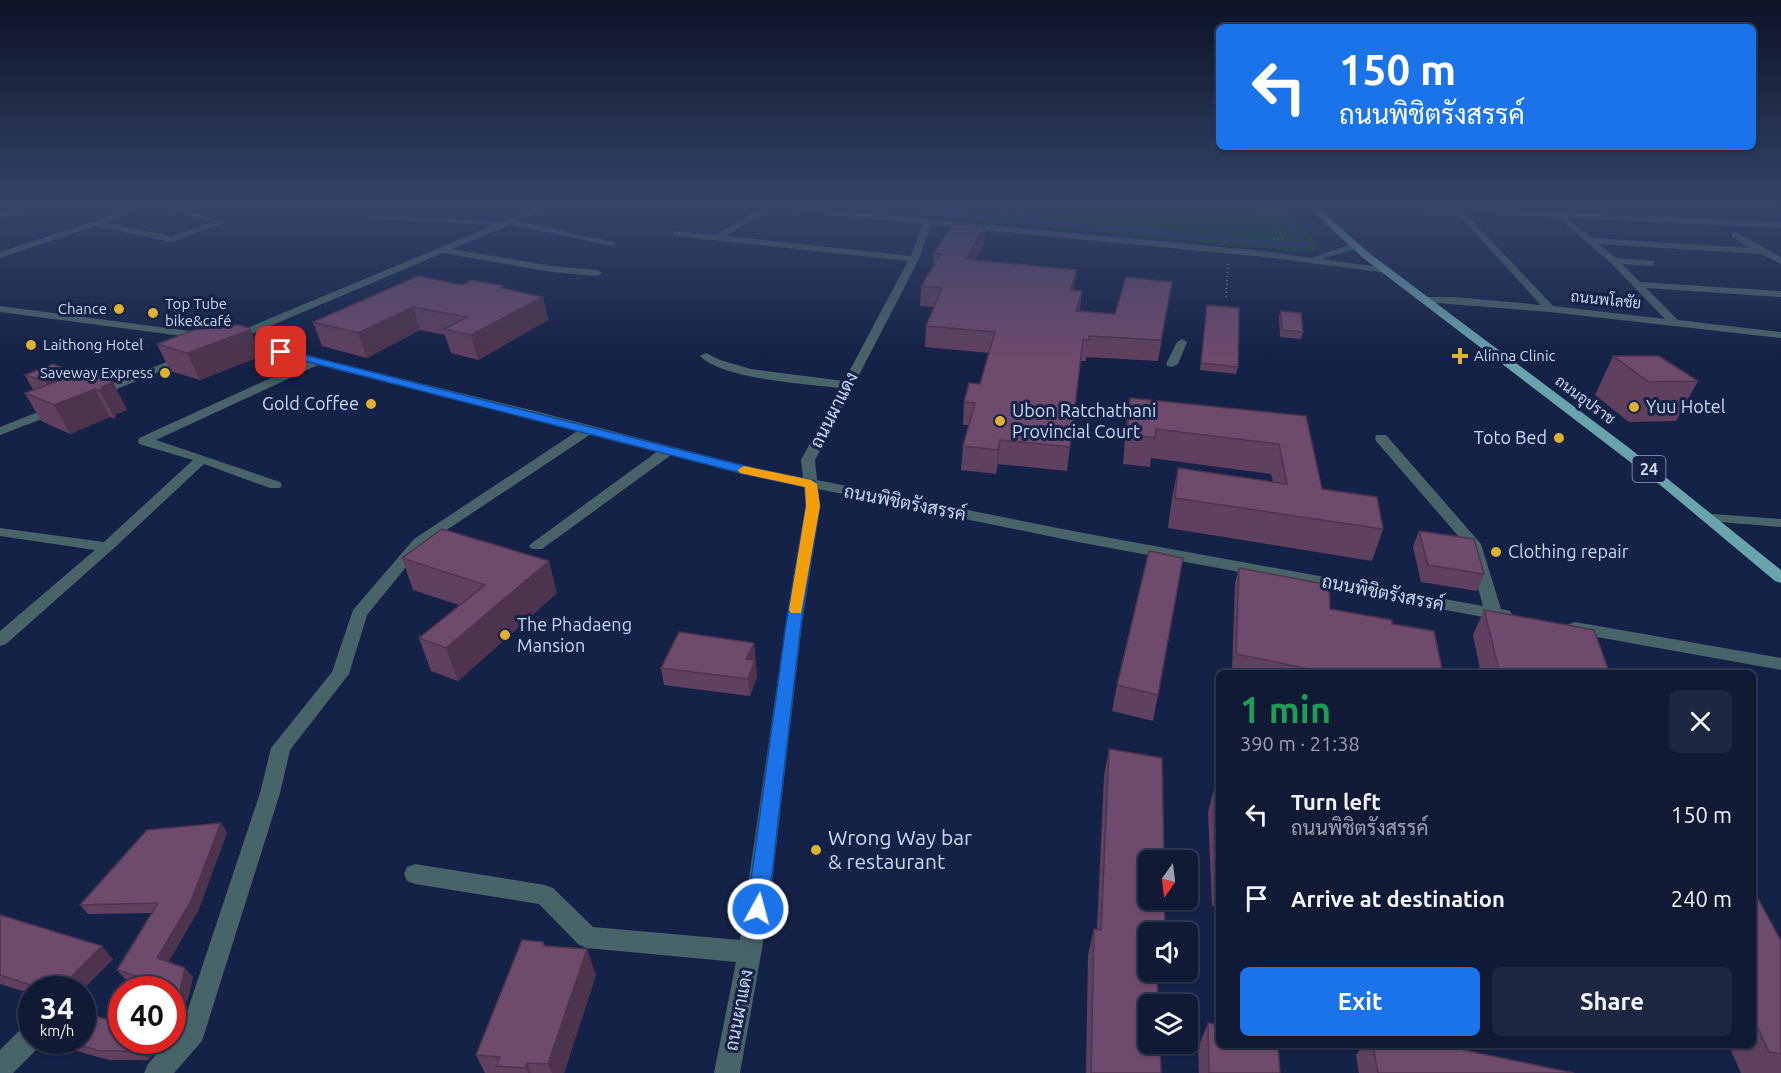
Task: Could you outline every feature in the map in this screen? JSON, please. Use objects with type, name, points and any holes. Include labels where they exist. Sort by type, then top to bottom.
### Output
[{"type":"main road","name":"ถนนอุปราช","points":[[1367,257],[1427,300],[1713,518],[1781,578]]},
{"type":"street","points":[[0,431],[212,347],[425,257]]},
{"type":"street","points":[[483,257],[552,269],[597,273]]},
{"type":"street","points":[[896,257],[914,259]]},
{"type":"street","points":[[1283,257],[1385,271]]},
{"type":"street","points":[[1309,260],[1318,257]]},
{"type":"street","points":[[1502,257],[1550,309]]},
{"type":"street","points":[[1610,257],[1675,323]]},
{"type":"street","name":"ถนนผาแดง","points":[[727,1073],[751,952],[794,624],[813,506],[808,460],[914,259]]},
{"type":"street","points":[[1614,261],[1651,263]]},
{"type":"street","points":[[1639,285],[1781,294]]},
{"type":"street","name":"ถนนพโลชัย","points":[[1427,300],[1454,300],[1550,309],[1781,335]]},
{"type":"street","name":"ถนนพิชิตรังสรรค์","points":[[0,309],[78,317],[212,347],[317,361],[811,484],[1078,537],[1518,618]]},
{"type":"street","points":[[1172,364],[1182,342]]},
{"type":"street","points":[[706,356],[722,364],[756,372],[847,385]]},
{"type":"street","points":[[275,485],[144,441],[317,361]]},
{"type":"street","points":[[157,1073],[193,1032],[270,793],[281,748],[340,674],[359,614],[419,542],[590,429]]},
{"type":"street","points":[[1381,438],[1473,544],[1494,614]]},
{"type":"street","points":[[537,546],[667,450]]},
{"type":"street","points":[[0,640],[202,459]]},
{"type":"street","points":[[1713,518],[1781,523]]},
{"type":"street","points":[[0,532],[106,547]]},
{"type":"street","points":[[1564,626],[1781,664]]},
{"type":"street","points":[[415,874],[545,895],[587,937],[751,952]]},
{"type":"street","points":[[0,1068],[18,1050]]},
{"type":"path","points":[[1226,297],[1228,257]]},
{"type":"building","points":[[939,257],[967,257],[966,259],[1077,270],[1070,290],[1082,291],[1076,311],[1115,314],[1126,277],[1172,282],[1161,340],[1089,336],[1089,340],[1083,339],[1070,447],[1000,440],[998,450],[963,446],[975,403],[964,402],[969,383],[980,384],[995,332],[926,326],[942,288],[921,286]]},
{"type":"building","points":[[418,276],[462,285],[471,280],[543,297],[471,335],[444,329],[468,317],[413,307],[358,333],[313,322]]},
{"type":"building","points":[[1207,305],[1239,308],[1238,367],[1201,363]]},
{"type":"building","points":[[1281,311],[1301,313],[1303,332],[1282,330]]},
{"type":"building","points":[[238,325],[250,328],[250,330],[187,353],[157,344],[194,330]]},
{"type":"building","points":[[1613,356],[1659,356],[1698,381],[1649,382]]},
{"type":"building","points":[[53,364],[71,371],[45,381],[25,375]]},
{"type":"building","points":[[84,371],[113,382],[102,387],[100,391],[95,389],[54,405],[25,393]]},
{"type":"building","points":[[1130,398],[1306,416],[1322,489],[1377,497],[1383,529],[1175,498],[1178,468],[1287,484],[1279,444],[1156,429],[1155,438],[1127,434]]},
{"type":"building","points":[[442,529],[549,561],[446,648],[419,638],[485,585],[402,558]]},
{"type":"building","points":[[1419,531],[1474,539],[1484,574],[1428,565]]},
{"type":"building","points":[[1149,551],[1183,558],[1158,695],[1117,685]]},
{"type":"building","points":[[1239,568],[1329,585],[1330,609],[1392,620],[1392,624],[1434,631],[1442,670],[1314,670],[1236,654]]},
{"type":"building","points":[[1484,610],[1594,630],[1609,670],[1499,670]]},
{"type":"building","points":[[679,632],[754,643],[746,659],[755,660],[748,679],[661,668]]},
{"type":"building","points":[[1109,749],[1162,758],[1164,850],[1138,850],[1138,910],[1164,910],[1165,922],[1138,922],[1138,982],[1157,982],[1158,994],[1138,994],[1138,1054],[1160,1054],[1161,1073],[1091,1073],[1094,929],[1101,930]]},
{"type":"building","points":[[221,823],[191,901],[157,958],[185,968],[183,976],[136,976],[117,970],[158,903],[80,905],[147,830]]},
{"type":"building","points":[[1756,895],[1781,941],[1781,1054],[1769,1052],[1756,1023]]},
{"type":"building","points":[[0,915],[102,946],[72,976],[18,976],[18,981],[0,975]]},
{"type":"building","points":[[522,940],[543,942],[544,946],[587,949],[548,1064],[527,1063],[525,1068],[496,1066],[500,1057],[476,1055]]},
{"type":"building","points":[[96,1016],[108,1020],[108,1051],[96,1050]]},
{"type":"building","points":[[1208,1023],[1216,1024],[1216,1048],[1278,1048],[1280,1073],[1209,1073]]},
{"type":"building","points":[[1373,1048],[1455,1048],[1574,1073],[1378,1073]]},
{"type":"slow traffic","points":[[744,470],[811,484],[813,506],[796,610]]},
{"type":"place","name":"Chance","points":[[119,309]]},
{"type":"place","name":"Top Tube bike&café","points":[[153,313]]},
{"type":"place","name":"Laithong Hotel","points":[[31,345]]},
{"type":"place","name":"Alinna Clinic","points":[[1460,356]]},
{"type":"place","name":"Saveway Express","points":[[165,373]]},
{"type":"place","name":"Gold Coffee","points":[[371,404]]},
{"type":"place","name":"Yuu Hotel","points":[[1634,407]]},
{"type":"place","name":"Ubon Ratchathani Provincial Court","points":[[1000,421]]},
{"type":"place","name":"Toto Bed","points":[[1559,438]]},
{"type":"place","name":"Clothing repair","points":[[1496,552]]},
{"type":"place","name":"The Phadaeng Mansion","points":[[505,635]]},
{"type":"place","name":"Wrong Way bar & restaurant","points":[[816,850]]},
{"type":"route","points":[[281,352],[748,471],[811,484],[813,506],[794,624],[758,909]]}]
